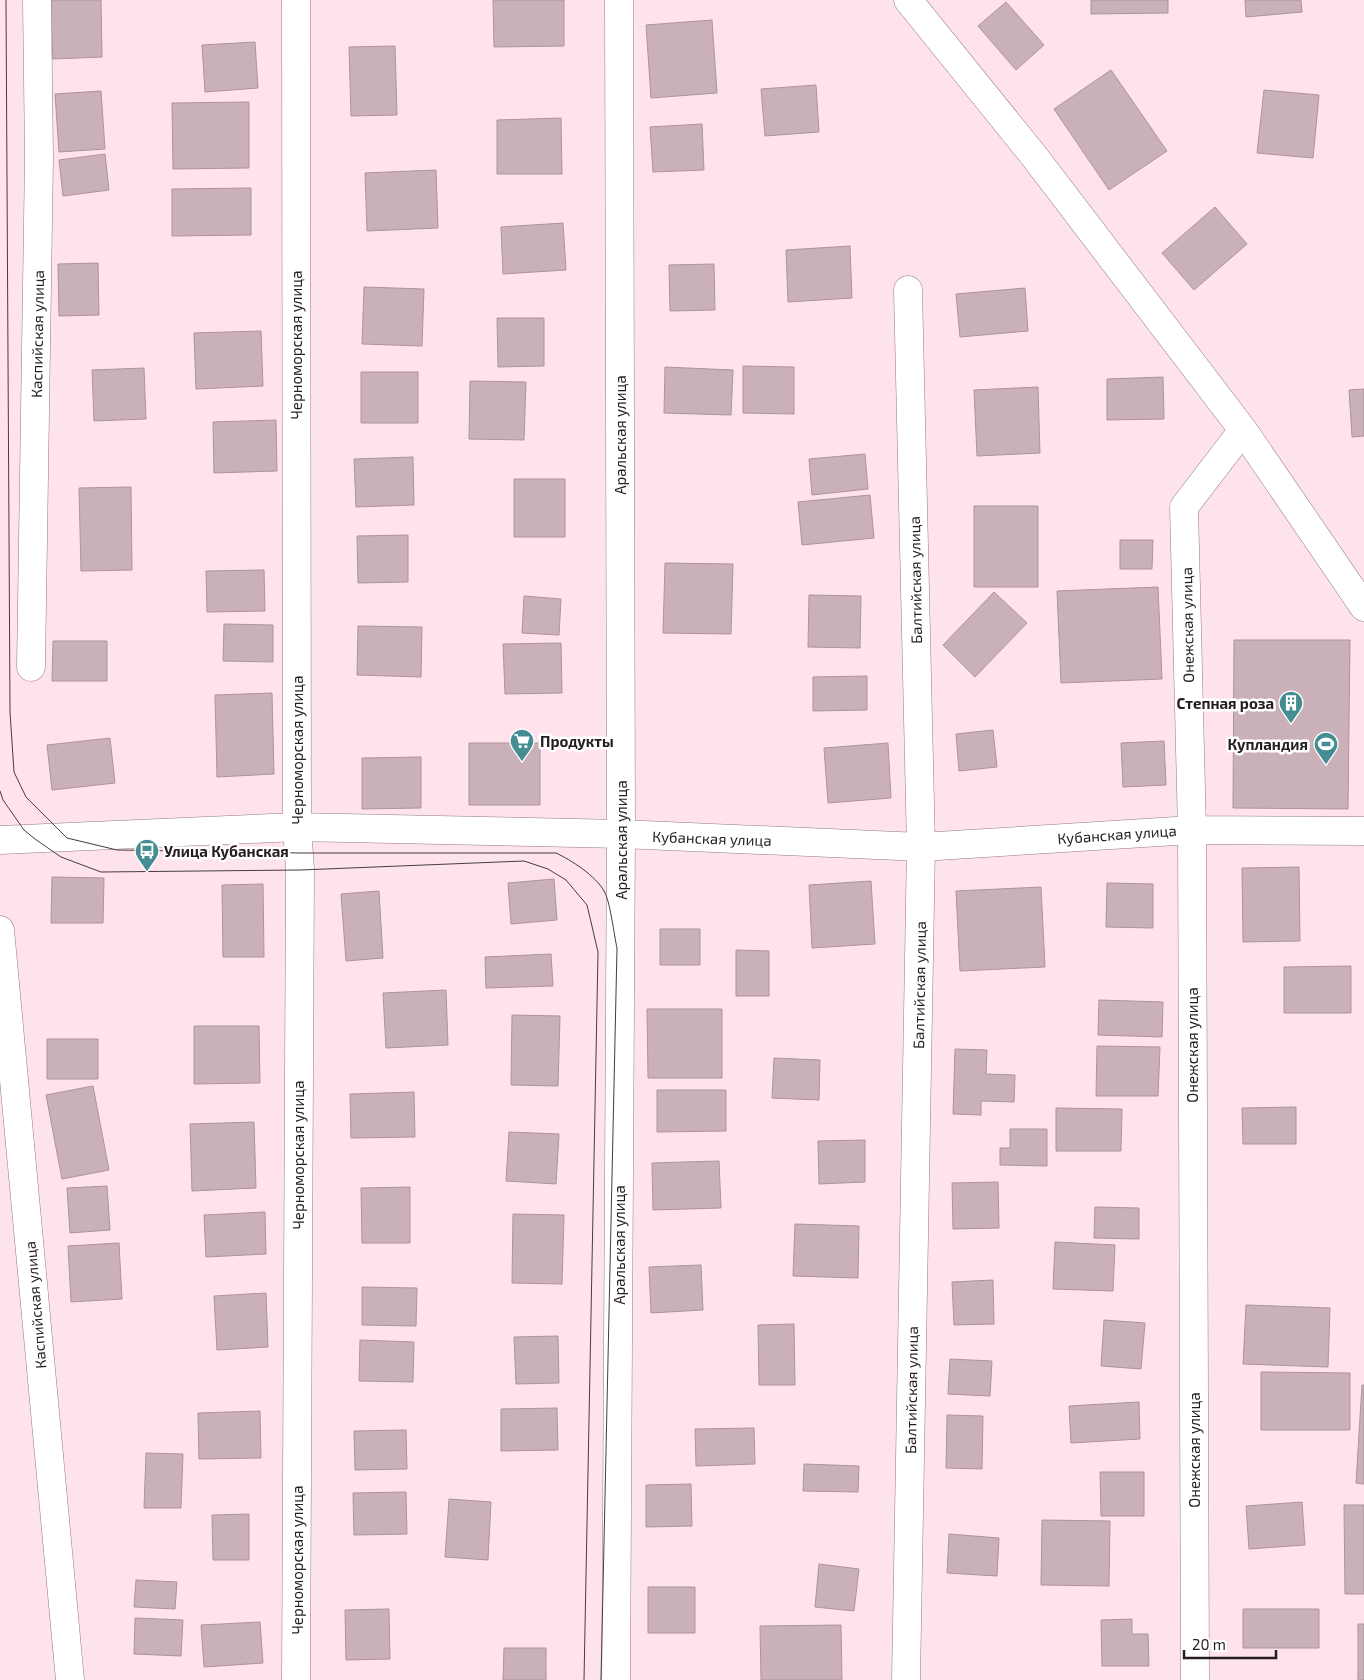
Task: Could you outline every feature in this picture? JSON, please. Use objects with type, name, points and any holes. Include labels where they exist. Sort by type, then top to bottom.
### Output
[{"type":"street","name":"Каспийская улица","points":[[32,667],[39,158],[37,0]]},
{"type":"street","name":"Черноморская улица","points":[[296,0],[297,826],[300,870],[296,1680]]},
{"type":"street","name":"Аральская улица","points":[[616,1680],[621,834],[618,0]]},
{"type":"street","points":[[908,0],[1034,156],[1243,430],[1364,607]]},
{"type":"street","name":"Балтийская улица","points":[[906,1680],[921,847],[908,290]]},
{"type":"street","name":"Онежская улица","points":[[1195,1680],[1192,830],[1184,507],[1243,430]]},
{"type":"street","name":"Кубанская улица","points":[[0,840],[297,826],[621,834],[921,847],[1192,830],[1364,831]]},
{"type":"street","name":"Каспийская улица","points":[[0,930],[70,1680]]},
{"type":"building","points":[[50,0],[101,0],[102,57],[53,59]]},
{"type":"building","points":[[493,0],[564,0],[564,46],[494,47]]},
{"type":"building","points":[[1091,0],[1168,0],[1168,13],[1091,14]]},
{"type":"building","points":[[1245,0],[1301,0],[1302,12],[1246,17]]},
{"type":"building","points":[[1006,2],[1044,45],[1016,70],[978,26]]},
{"type":"building","points":[[712,20],[717,93],[651,98],[646,25]]},
{"type":"building","points":[[255,42],[258,88],[205,92],[202,45]]},
{"type":"building","points":[[395,46],[397,115],[351,116],[349,47]]},
{"type":"building","points":[[1111,70],[1167,151],[1109,190],[1054,109]]},
{"type":"building","points":[[816,85],[819,132],[765,136],[761,89]]},
{"type":"building","points":[[1264,90],[1319,95],[1313,158],[1257,153]]},
{"type":"building","points":[[101,91],[105,149],[59,152],[55,94]]},
{"type":"building","points":[[249,102],[249,168],[173,169],[172,103]]},
{"type":"building","points":[[561,118],[562,174],[497,174],[497,120]]},
{"type":"building","points":[[702,124],[704,170],[653,172],[650,127]]},
{"type":"building","points":[[105,154],[109,190],[63,196],[59,160]]},
{"type":"building","points":[[436,170],[438,228],[367,231],[365,173]]},
{"type":"building","points":[[251,188],[251,235],[172,236],[172,189]]},
{"type":"building","points":[[1215,207],[1247,244],[1194,290],[1162,253]]},
{"type":"building","points":[[563,223],[566,270],[503,274],[501,227]]},
{"type":"building","points":[[850,246],[852,298],[788,302],[786,250]]},
{"type":"building","points":[[98,263],[99,315],[59,316],[58,264]]},
{"type":"building","points":[[714,264],[715,310],[670,311],[669,265]]},
{"type":"building","points":[[364,287],[424,289],[422,346],[362,344]]},
{"type":"building","points":[[1025,288],[1028,331],[960,337],[956,294]]},
{"type":"building","points":[[497,318],[544,318],[544,366],[498,367]]},
{"type":"building","points":[[261,331],[263,386],[196,389],[194,333]]},
{"type":"building","points":[[743,366],[794,367],[794,414],[743,413]]},
{"type":"building","points":[[665,367],[733,370],[731,415],[664,413]]},
{"type":"building","points":[[144,368],[146,419],[94,421],[92,370]]},
{"type":"building","points":[[361,372],[418,372],[418,423],[361,423]]},
{"type":"building","points":[[1163,377],[1164,419],[1107,420],[1107,379]]},
{"type":"building","points":[[470,381],[526,382],[524,440],[469,439]]},
{"type":"building","points":[[1038,387],[1040,453],[977,456],[974,390]]},
{"type":"building","points":[[1364,389],[1364,436],[1352,437],[1349,390]]},
{"type":"building","points":[[276,420],[277,471],[214,473],[213,422]]},
{"type":"building","points":[[865,454],[868,489],[812,495],[809,459]]},
{"type":"building","points":[[413,457],[414,505],[356,507],[354,459]]},
{"type":"building","points":[[514,479],[565,479],[565,537],[514,537]]},
{"type":"building","points":[[131,487],[132,570],[81,571],[79,488]]},
{"type":"building","points":[[870,495],[874,538],[802,545],[798,502]]},
{"type":"building","points":[[974,506],[1038,506],[1038,587],[974,587]]},
{"type":"building","points":[[408,535],[408,582],[358,583],[357,536]]},
{"type":"building","points":[[1120,540],[1153,540],[1152,569],[1120,569]]},
{"type":"building","points":[[665,563],[733,564],[731,634],[663,633]]},
{"type":"building","points":[[264,570],[265,611],[207,612],[206,571]]},
{"type":"building","points":[[1158,587],[1162,679],[1061,683],[1057,591]]},
{"type":"building","points":[[994,592],[1027,623],[975,677],[943,645]]},
{"type":"building","points":[[809,595],[861,596],[860,648],[808,647]]},
{"type":"building","points":[[524,596],[561,599],[559,635],[522,633]]},
{"type":"building","points":[[224,624],[273,625],[273,662],[223,661]]},
{"type":"building","points":[[358,626],[422,627],[421,677],[357,675]]},
{"type":"building","name":"Степная роза","points":[[1234,640],[1350,640],[1348,809],[1233,808]]},
{"type":"building","points":[[53,641],[107,641],[107,681],[52,681]]},
{"type":"building","points":[[561,643],[562,693],[505,694],[503,644]]},
{"type":"building","points":[[867,676],[867,710],[813,711],[813,677]]},
{"type":"building","points":[[272,693],[274,774],[217,777],[215,695]]},
{"type":"building","points":[[993,730],[997,767],[959,771],[956,734]]},
{"type":"building","points":[[110,738],[115,783],[52,790],[47,745]]},
{"type":"building","points":[[1164,741],[1166,785],[1123,787],[1121,743]]},
{"type":"building","points":[[469,743],[540,743],[540,805],[469,805]]},
{"type":"building","points":[[888,743],[891,798],[828,803],[824,748]]},
{"type":"building","points":[[421,757],[421,808],[362,809],[362,758]]},
{"type":"building","points":[[1299,867],[1300,941],[1243,942],[1242,868]]},
{"type":"building","points":[[52,877],[104,878],[103,923],[51,923]]},
{"type":"building","points":[[554,879],[557,920],[511,924],[508,883]]},
{"type":"building","points":[[871,881],[875,944],[812,948],[809,885]]},
{"type":"building","points":[[1107,883],[1153,884],[1153,928],[1106,927]]},
{"type":"building","points":[[263,884],[264,957],[223,957],[222,885]]},
{"type":"building","points":[[1041,887],[1045,967],[960,971],[956,891]]},
{"type":"building","points":[[379,891],[383,958],[346,961],[341,894]]},
{"type":"building","points":[[660,929],[700,929],[700,965],[660,965]]},
{"type":"building","points":[[736,950],[769,951],[769,996],[736,996]]},
{"type":"building","points":[[551,954],[553,986],[486,988],[485,957]]},
{"type":"building","points":[[1351,966],[1351,1013],[1284,1013],[1284,967]]},
{"type":"building","points":[[446,990],[448,1045],[386,1048],[383,993]]},
{"type":"building","points":[[1099,1000],[1163,1002],[1162,1037],[1098,1035]]},
{"type":"building","points":[[647,1009],[722,1009],[722,1078],[648,1078]]},
{"type":"building","points":[[512,1015],[560,1016],[558,1086],[511,1085]]},
{"type":"building","points":[[194,1026],[259,1026],[260,1083],[194,1084]]},
{"type":"building","points":[[47,1039],[98,1039],[98,1079],[47,1079]]},
{"type":"building","points":[[1097,1046],[1160,1047],[1158,1096],[1096,1096]]},
{"type":"building","points":[[955,1049],[987,1050],[986,1074],[1015,1075],[1014,1102],[981,1101],[981,1115],[953,1114]]},
{"type":"building","points":[[774,1058],[820,1060],[819,1100],[772,1098]]},
{"type":"building","points":[[93,1086],[109,1170],[62,1179],[46,1095]]},
{"type":"building","points":[[657,1090],[726,1090],[726,1131],[657,1132]]},
{"type":"building","points":[[414,1092],[415,1137],[351,1138],[350,1094]]},
{"type":"building","points":[[1296,1107],[1296,1144],[1243,1144],[1242,1108]]},
{"type":"building","points":[[1056,1108],[1122,1109],[1121,1151],[1056,1151]]},
{"type":"building","points":[[254,1122],[256,1188],[192,1191],[190,1124]]},
{"type":"building","points":[[1010,1129],[1047,1129],[1047,1166],[1000,1165],[1000,1148],[1010,1148]]},
{"type":"building","points":[[509,1132],[559,1134],[556,1184],[506,1181]]},
{"type":"building","points":[[865,1140],[865,1182],[819,1184],[818,1141]]},
{"type":"building","points":[[719,1161],[721,1208],[653,1210],[652,1163]]},
{"type":"building","points":[[998,1182],[999,1228],[953,1229],[952,1183]]},
{"type":"building","points":[[107,1186],[110,1230],[70,1233],[67,1188]]},
{"type":"building","points":[[410,1187],[410,1243],[362,1243],[361,1188]]},
{"type":"building","points":[[1095,1207],[1139,1208],[1139,1239],[1094,1238]]},
{"type":"building","points":[[265,1212],[266,1254],[206,1257],[204,1215]]},
{"type":"building","points":[[513,1214],[564,1215],[562,1284],[512,1283]]},
{"type":"building","points":[[795,1224],[859,1226],[858,1278],[793,1276]]},
{"type":"building","points":[[1055,1242],[1115,1245],[1113,1291],[1053,1289]]},
{"type":"building","points":[[119,1243],[122,1299],[71,1302],[68,1246]]},
{"type":"building","points":[[701,1265],[703,1310],[651,1313],[649,1267]]},
{"type":"building","points":[[993,1280],[994,1324],[954,1325],[952,1282]]},
{"type":"building","points":[[362,1287],[417,1288],[416,1326],[362,1325]]},
{"type":"building","points":[[266,1293],[268,1347],[217,1350],[214,1296]]},
{"type":"building","points":[[1246,1305],[1330,1308],[1328,1367],[1243,1364]]},
{"type":"building","points":[[1104,1320],[1145,1323],[1141,1369],[1101,1366]]},
{"type":"building","points":[[794,1324],[795,1385],[759,1385],[758,1325]]},
{"type":"building","points":[[558,1336],[559,1383],[516,1384],[514,1337]]},
{"type":"building","points":[[360,1340],[414,1342],[413,1382],[359,1381]]},
{"type":"building","points":[[950,1359],[992,1361],[990,1396],[948,1394]]},
{"type":"building","points":[[1261,1372],[1350,1373],[1350,1430],[1261,1430]]},
{"type":"building","points":[[1362,1385],[1364,1385],[1364,1484],[1356,1483]]},
{"type":"building","points":[[1139,1402],[1140,1439],[1071,1443],[1069,1406]]},
{"type":"building","points":[[557,1408],[558,1450],[501,1451],[501,1409]]},
{"type":"building","points":[[260,1411],[261,1458],[199,1459],[198,1413]]},
{"type":"building","points":[[947,1415],[983,1416],[982,1469],[946,1468]]},
{"type":"building","points":[[754,1428],[755,1464],[696,1466],[695,1429]]},
{"type":"building","points":[[406,1430],[407,1469],[355,1470],[354,1431]]},
{"type":"building","points":[[146,1453],[183,1454],[181,1508],[144,1508]]},
{"type":"building","points":[[804,1464],[859,1466],[858,1492],[803,1491]]},
{"type":"building","points":[[1100,1472],[1144,1472],[1144,1516],[1101,1516]]},
{"type":"building","points":[[691,1484],[692,1526],[646,1527],[646,1485]]},
{"type":"building","points":[[406,1492],[407,1534],[354,1535],[353,1493]]},
{"type":"building","points":[[449,1499],[491,1502],[488,1560],[445,1557]]},
{"type":"building","points":[[1302,1502],[1305,1545],[1249,1549],[1246,1506]]},
{"type":"building","points":[[1344,1505],[1364,1505],[1364,1594],[1345,1594]]},
{"type":"building","points":[[249,1514],[249,1560],[213,1560],[212,1515]]},
{"type":"building","points":[[1042,1520],[1110,1521],[1109,1586],[1041,1585]]},
{"type":"building","points":[[949,1534],[999,1538],[997,1576],[947,1573]]},
{"type":"building","points":[[819,1564],[859,1569],[854,1611],[815,1607]]},
{"type":"building","points":[[136,1580],[177,1582],[175,1609],[134,1607]]},
{"type":"building","points":[[648,1587],[695,1587],[695,1633],[648,1633]]},
{"type":"building","points":[[389,1609],[390,1659],[346,1660],[345,1610]]},
{"type":"building","points":[[1243,1609],[1319,1609],[1319,1648],[1243,1648]]},
{"type":"building","points":[[135,1618],[183,1620],[181,1656],[134,1654]]},
{"type":"building","points":[[1132,1619],[1132,1634],[1148,1634],[1149,1666],[1102,1666],[1101,1620]]},
{"type":"building","points":[[260,1622],[263,1663],[204,1667],[201,1625]]},
{"type":"building","points":[[1358,1624],[1364,1624],[1364,1680],[1358,1680]]},
{"type":"building","points":[[841,1625],[842,1680],[761,1680],[760,1626]]},
{"type":"building","points":[[504,1648],[546,1648],[546,1680],[503,1680]]},
{"type":"tram line","points":[[6,0],[10,712],[14,772],[26,797],[67,838],[117,850],[300,853],[556,853],[589,874],[600,885],[606,896],[617,948],[601,1680]]},
{"type":"tram line","points":[[0,791],[3,800],[24,830],[35,839],[61,857],[101,872],[300,870],[524,861],[548,869],[566,880],[587,905],[598,952],[584,1680]]},
{"type":"place","name":"Степная роза","points":[[1291,724]]},
{"type":"place","name":"Продукты","points":[[522,762]]},
{"type":"place","name":"Купландия","points":[[1326,765]]},
{"type":"place","name":"Улица Кубанская","points":[[147,872]]}]
